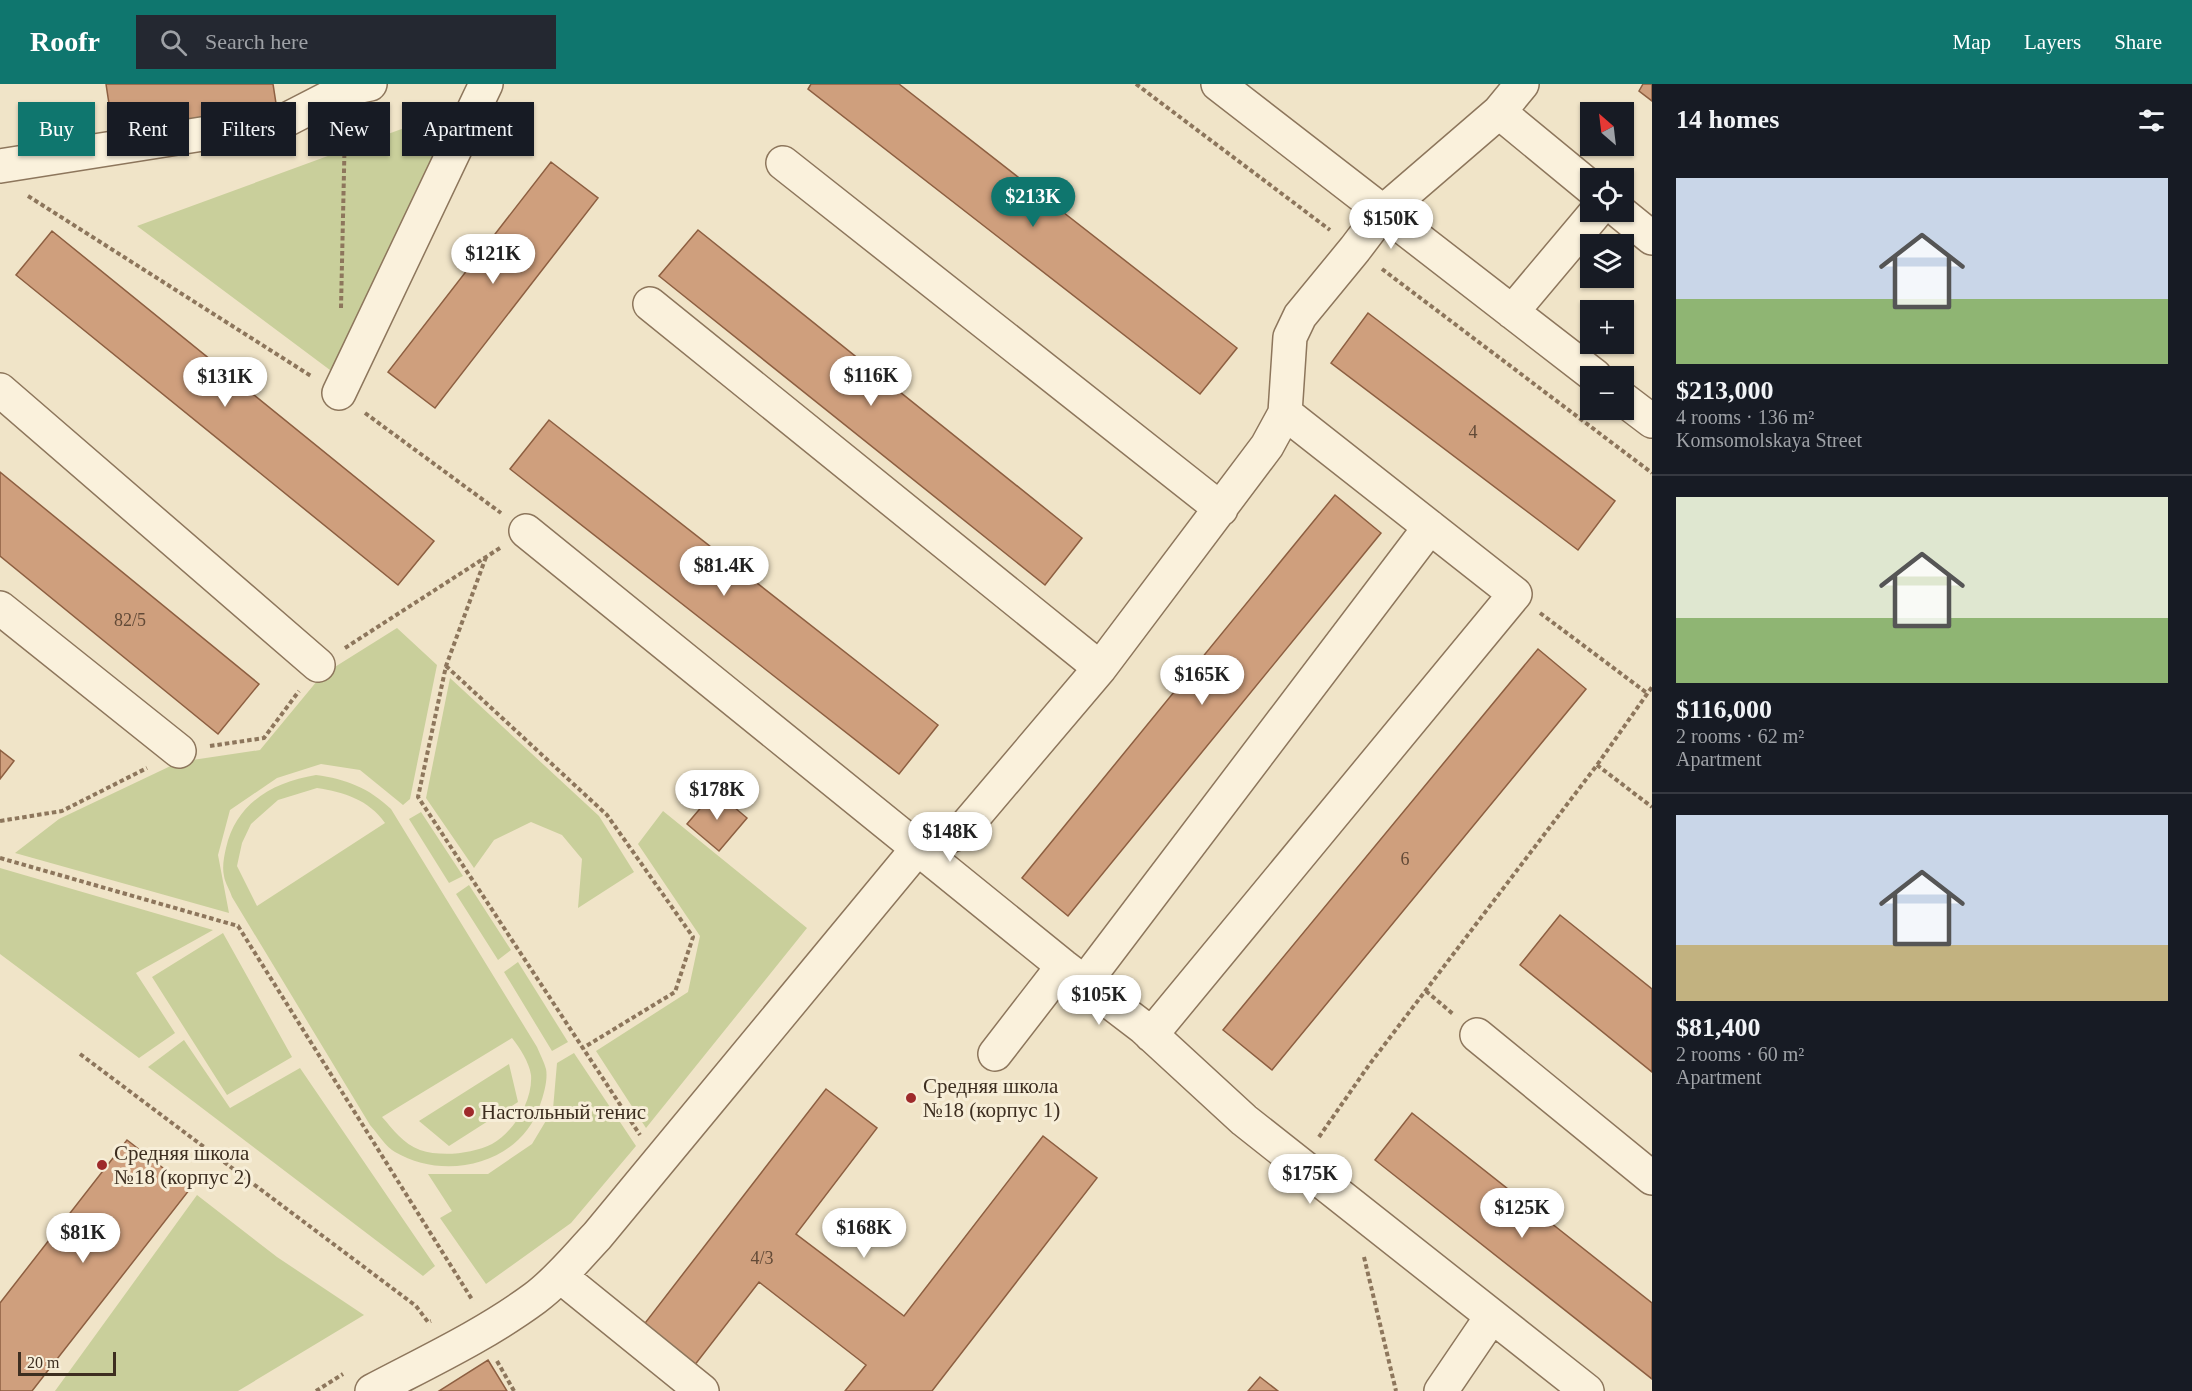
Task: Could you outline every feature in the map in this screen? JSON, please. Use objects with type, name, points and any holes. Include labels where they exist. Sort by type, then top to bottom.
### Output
[{"type":"street","points":[[0,166],[284,121],[346,89],[370,84]]},
{"type":"street","points":[[339,393],[486,84]]},
{"type":"street","points":[[1218,84],[1581,366]]},
{"type":"street","points":[[372,1391],[480,1333],[536,1298],[560,1276],[597,1236],[918,848],[961,832],[1100,668],[1267,446],[1285,413],[1290,337],[1300,316],[1356,249],[1383,212],[1499,112],[1521,84]]},
{"type":"street","points":[[1499,112],[1580,179]]},
{"type":"street","points":[[783,162],[1221,509]]},
{"type":"street","points":[[1512,312],[1588,222]]},
{"type":"street","points":[[1632,222],[1652,238]]},
{"type":"street","points":[[650,304],[1100,668]]},
{"type":"street","points":[[0,390],[318,665]]},
{"type":"street","points":[[1634,407],[1652,421]]},
{"type":"street","points":[[1151,1035],[1515,594],[1285,413]]},
{"type":"street","points":[[995,1054],[1074,974],[1430,527]]},
{"type":"street","points":[[526,531],[1151,1035],[1244,1120],[1587,1391]]},
{"type":"street","points":[[0,608],[179,751]]},
{"type":"street","points":[[1477,1035],[1652,1178]]},
{"type":"street","points":[[560,1276],[702,1391]]},
{"type":"street","points":[[1441,1391],[1492,1316]]},
{"type":"path","points":[[1136,84],[1652,473]]},
{"type":"path","points":[[20,191],[339,393]]},
{"type":"path","points":[[318,665],[526,531]]},
{"type":"path","points":[[486,557],[446,666],[418,797],[641,1136]]},
{"type":"path","points":[[1515,594],[1647,693]]},
{"type":"path","points":[[446,666],[608,815],[693,938],[675,992],[583,1048]]},
{"type":"path","points":[[1300,1165],[1369,1065],[1597,765],[1652,687]]},
{"type":"path","points":[[1597,765],[1652,807]]},
{"type":"path","points":[[0,858],[238,926],[474,1303],[465,1307]]},
{"type":"path","points":[[80,1054],[416,1306],[429,1322],[438,1318]]},
{"type":"path","points":[[1351,1204],[1396,1391]]},
{"type":"green space","points":[[402,129],[402,156],[436,156],[334,373],[137,226],[328,156],[390,156],[390,133]]},
{"type":"green space","points":[[397,628],[437,665],[410,799],[403,805],[360,770],[321,764],[277,778],[230,810],[218,855],[229,913],[15,853],[59,819],[179,762],[260,750],[322,675]]},
{"type":"green space","points":[[450,678],[599,816],[634,872],[578,908],[582,859],[562,835],[531,822],[494,840],[474,868],[426,798]]},
{"type":"green space","points":[[316,775],[347,782],[366,790],[391,809],[537,1047],[546,1069],[545,1087],[540,1105],[530,1125],[516,1141],[499,1154],[480,1162],[458,1166],[436,1166],[415,1161],[388,1147],[370,1125],[232,897],[223,869],[226,848],[238,819],[259,797],[271,789],[300,778]],"holes":[[[317,788],[355,798],[371,808],[385,823],[257,906],[237,866],[242,843],[251,824],[278,800]],[[512,1038],[528,1065],[531,1085],[525,1105],[515,1123],[508,1132],[492,1144],[456,1153],[428,1152],[408,1144],[382,1117]]]},
{"type":"green space","points":[[663,811],[807,928],[646,1128],[596,1051],[688,992],[700,936],[638,844]]},
{"type":"green space","points":[[421,812],[463,876],[449,883],[409,819]]},
{"type":"green space","points":[[0,868],[213,930],[136,973],[175,1033],[139,1058],[0,954]]},
{"type":"green space","points":[[469,885],[511,950],[498,960],[456,894]]},
{"type":"green space","points":[[223,933],[292,1057],[227,1095],[152,977]]},
{"type":"green space","points":[[518,962],[568,1042],[552,1051],[504,972]]},
{"type":"green space","points":[[184,1040],[230,1108],[300,1068],[435,1266],[423,1276],[148,1067]]},
{"type":"green space","points":[[574,1053],[636,1146],[571,1223],[486,1284],[440,1218],[452,1211],[428,1174],[488,1174],[532,1144],[553,1109],[557,1063]]},
{"type":"green space","name":"Настольный тенис","points":[[509,1064],[518,1102],[449,1146],[419,1121]]},
{"type":"green space","points":[[197,1195],[277,1257],[364,1315],[238,1391],[55,1391]]},
{"type":"building","points":[[106,84],[273,84],[276,102],[201,102],[201,123],[189,125],[189,102],[109,102]]},
{"type":"building","points":[[811,84],[899,84],[1237,348],[1200,394],[808,89]]},
{"type":"building","points":[[1643,84],[1652,84],[1652,101],[1639,91]]},
{"type":"building","points":[[551,162],[598,198],[435,408],[388,372]]},
{"type":"building","points":[[698,230],[1082,538],[1045,585],[659,276]]},
{"type":"building","points":[[52,231],[434,541],[398,585],[16,275]]},
{"type":"building","points":[[1368,313],[1615,501],[1578,550],[1331,363]]},
{"type":"building","points":[[549,420],[938,725],[899,774],[510,469]]},
{"type":"building","points":[[0,472],[259,684],[218,734],[0,556]]},
{"type":"building","points":[[1335,495],[1381,533],[1068,916],[1022,878]]},
{"type":"building","points":[[1538,649],[1586,689],[1272,1070],[1223,1030]]},
{"type":"building","points":[[0,750],[14,761],[0,779]]},
{"type":"building","points":[[715,791],[747,818],[719,851],[687,824]]},
{"type":"building","points":[[1560,915],[1652,989],[1652,1072],[1520,965]]},
{"type":"building","points":[[826,1089],[877,1128],[796,1234],[904,1316],[1043,1136],[1097,1178],[932,1391],[845,1391],[866,1365],[759,1282],[694,1366],[642,1327]]},
{"type":"building","points":[[1412,1113],[1652,1303],[1652,1379],[1375,1160]]},
{"type":"building","points":[[127,1140],[190,1189],[32,1391],[0,1391],[0,1303]]},
{"type":"building","points":[[488,1360],[507,1391],[439,1391]]},
{"type":"building","points":[[1260,1377],[1278,1391],[1248,1391]]},
{"type":"place","name":"Средняя школа №18 (корпус 1)","points":[[911,1098]]},
{"type":"place","name":"Настольный тенис","points":[[469,1112]]},
{"type":"place","name":"Средняя школа №18 (корпус 2)","points":[[102,1165]]}]
